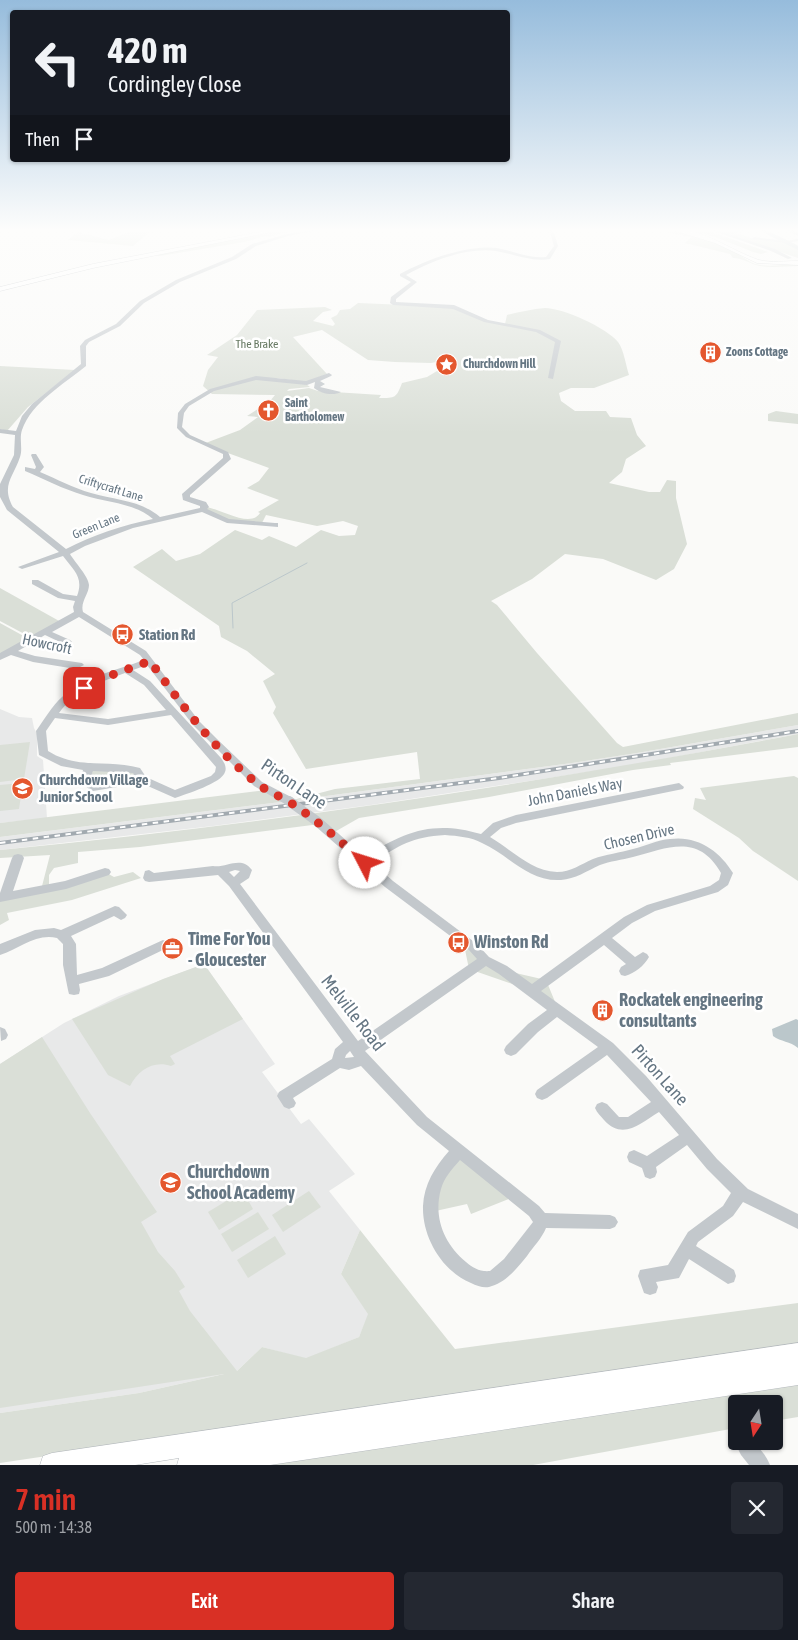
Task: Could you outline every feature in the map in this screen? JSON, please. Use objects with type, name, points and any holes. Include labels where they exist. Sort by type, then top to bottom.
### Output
[{"type":"highway","points":[[52,1465],[798,1355]]},
{"type":"highway","points":[[189,1465],[798,1373]]},
{"type":"street","points":[[66,553],[10,508],[4,497],[3,479],[17,455],[18,433],[29,410],[84,365],[83,346],[87,341],[118,325],[149,297]]},
{"type":"street","points":[[394,297],[393,303],[454,307],[486,321],[538,331],[558,340],[552,378]]},
{"type":"street","points":[[275,524],[227,521],[203,510],[205,507],[203,504],[186,498],[186,494],[227,459],[226,453],[188,436],[179,427],[181,414],[187,405],[212,390],[256,378],[313,383],[329,375]]},
{"type":"street","points":[[313,383],[322,391],[338,392]]},
{"type":"street","points":[[0,431],[18,433]]},
{"type":"street","points":[[34,455],[40,467],[36,473]]},
{"type":"street","name":"Criftycraft Lane","points":[[28,469],[85,493],[136,506],[154,515],[159,520]]},
{"type":"street","name":"Green Lane","points":[[80,613],[77,607],[85,586],[84,580],[66,553],[113,532],[203,510]]},
{"type":"street","points":[[22,567],[66,553]]},
{"type":"street","points":[[35,582],[61,596],[79,599]]},
{"type":"street","points":[[0,657],[80,613]]},
{"type":"street","name":"Pirton Lane","points":[[80,613],[134,646],[150,661],[186,710],[213,741],[258,784],[289,801],[318,822],[415,904],[473,947],[485,960],[503,970],[558,1009],[608,1048],[661,1103],[712,1164],[743,1194],[798,1222]]},
{"type":"street","points":[[45,632],[66,640]]},
{"type":"street","name":"Howcroft","points":[[12,652],[33,660],[77,666]]},
{"type":"street","points":[[126,670],[146,683],[222,767],[220,773],[215,778],[182,793],[175,794],[142,779],[136,770],[125,768],[89,769],[50,758],[43,753],[41,732],[65,699],[109,676],[150,661]]},
{"type":"street","points":[[53,715],[108,722],[172,712]]},
{"type":"street","points":[[89,769],[87,773],[89,784],[94,787],[142,779]]},
{"type":"street","name":"John Daniels Way","points":[[483,839],[489,830],[498,823],[516,818],[679,786]]},
{"type":"street","name":"Chosen Drive","points":[[365,863],[414,835],[443,831],[483,839],[494,844],[522,865],[535,872],[552,876],[568,876],[597,862],[674,842],[692,843],[707,851],[722,863],[726,873],[724,882],[714,889],[651,908],[628,920],[532,991]]},
{"type":"street","points":[[3,897],[18,858]]},
{"type":"street","points":[[149,874],[149,878],[204,870],[221,871],[234,866],[242,867],[246,870],[245,875],[233,883]]},
{"type":"street","name":"Melville Road","points":[[221,871],[233,883],[356,1051],[422,1121],[534,1211],[541,1220]]},
{"type":"street","points":[[3,897],[66,884],[105,872]]},
{"type":"street","points":[[62,936],[70,930],[117,909]]},
{"type":"street","points":[[0,950],[19,940],[44,933],[54,933],[62,936],[68,940],[70,947],[70,970],[73,986],[163,945]]},
{"type":"street","points":[[603,937],[634,964]]},
{"type":"street","points":[[339,1062],[346,1065],[353,1064],[356,1051],[485,960]]},
{"type":"street","points":[[511,1050],[533,1028],[558,1009]]},
{"type":"street","points":[[542,1094],[608,1048]]},
{"type":"street","points":[[339,1062],[338,1056],[341,1049],[356,1051]]},
{"type":"street","points":[[284,1096],[339,1062]]},
{"type":"street","points":[[602,1108],[616,1123],[630,1123],[661,1103]]},
{"type":"street","points":[[634,1157],[649,1168],[689,1136]]},
{"type":"street","points":[[459,1150],[440,1172],[432,1195],[431,1212],[434,1229],[442,1249],[453,1262],[472,1277],[490,1279],[504,1272],[538,1227],[541,1220],[610,1222]]},
{"type":"street","points":[[646,1277],[672,1272],[692,1237],[728,1211],[736,1198],[743,1194]]},
{"type":"street","points":[[686,1248],[728,1276]]},
{"type":"street","points":[[748,1450],[761,1465]]},
{"type":"shaded area","name":"Churchdown Village Junior School","points":[[0,709],[19,717],[32,718],[37,734],[37,756],[43,760],[47,818],[0,823]]},
{"type":"shaded area","points":[[798,725],[798,734],[627,766],[371,805],[213,826],[0,850],[0,837],[572,763]]},
{"type":"shaded area","name":"Churchdown School Academy","points":[[204,964],[275,1064],[262,1072],[301,1124],[309,1119],[355,1174],[329,1191],[360,1230],[341,1274],[369,1314],[359,1337],[306,1359],[262,1347],[237,1371],[139,1393],[0,1413],[0,1064],[64,1023],[119,996]]},
{"type":"shaded area","points":[[796,1019],[798,1020],[798,1048],[773,1036],[772,1029]]},
{"type":"green space","name":"The Brake","points":[[358,303],[454,307],[486,321],[505,324],[507,315],[545,308],[562,311],[595,325],[618,342],[629,375],[594,388],[571,388],[559,393],[561,401],[575,411],[606,411],[610,417],[631,418],[637,435],[646,446],[626,459],[622,472],[609,483],[649,492],[660,492],[667,480],[676,481],[676,498],[687,544],[674,569],[656,580],[603,559],[565,554],[532,579],[491,601],[497,605],[617,743],[623,747],[798,713],[798,725],[572,763],[289,801],[335,789],[420,779],[417,752],[306,769],[273,713],[276,707],[263,681],[275,674],[247,651],[221,637],[219,626],[133,567],[162,549],[176,561],[200,554],[235,530],[262,540],[269,536],[296,547],[321,530],[339,536],[355,535],[358,526],[343,521],[317,526],[266,515],[262,523],[234,523],[203,510],[205,507],[211,508],[249,519],[255,517],[260,513],[258,512],[279,500],[247,488],[259,481],[269,468],[203,444],[240,430],[258,417],[247,416],[270,401],[275,395],[212,394],[203,386],[208,370],[218,357],[207,355],[237,335],[257,310],[325,307],[332,310],[323,312],[313,321],[333,326],[335,324],[331,318],[337,315],[340,310],[350,309]],"holes":[[[322,330],[368,360],[431,363],[447,360],[454,362],[456,365],[448,370],[437,371],[427,377],[402,383],[397,394],[389,398],[379,398],[381,395],[318,391],[309,388],[287,391],[289,389],[310,387],[306,384],[255,378],[277,378],[306,382],[327,374],[293,337]]]},
{"type":"green space","points":[[0,366],[75,370],[28,407],[7,431],[0,429]]},
{"type":"green space","points":[[776,411],[798,414],[798,424],[768,421],[768,414]]},
{"type":"green space","points":[[0,588],[61,622],[32,638],[0,621]]},
{"type":"green space","points":[[0,623],[29,639],[0,654]]},
{"type":"green space","points":[[798,734],[798,747],[670,763],[671,765],[359,818],[331,834],[320,824],[140,847],[78,852],[78,863],[54,868],[49,875],[49,888],[105,872],[114,877],[133,872],[141,878],[72,900],[7,913],[9,920],[0,925],[0,898],[41,890],[50,855],[0,858],[0,850],[201,828],[400,801],[600,770]]},
{"type":"green space","points":[[30,742],[24,779],[0,782],[0,745]]},
{"type":"green space","points":[[125,768],[142,779],[93,787],[89,769]]},
{"type":"green space","points":[[794,776],[798,778],[798,881],[753,851],[739,838],[693,809],[695,798],[706,800],[700,788]]},
{"type":"green space","points":[[23,783],[19,809],[0,811],[0,785]]},
{"type":"green space","points":[[267,790],[289,801],[0,837],[0,823]]},
{"type":"green space","points":[[463,940],[503,970],[546,980],[558,1009],[532,991],[469,969]]},
{"type":"green space","points":[[204,964],[243,1019],[170,1056],[175,1064],[171,1066],[159,1064],[147,1068],[137,1075],[130,1086],[108,1075],[72,1019],[163,979]]},
{"type":"green space","points":[[42,1037],[90,1113],[157,1212],[141,1222],[158,1252],[175,1271],[185,1287],[179,1291],[190,1311],[237,1371],[262,1347],[306,1358],[359,1337],[368,1314],[341,1274],[360,1230],[455,1349],[798,1303],[798,1344],[0,1463],[0,1413],[139,1393],[224,1374],[0,1408],[0,1064]]},
{"type":"green space","points":[[459,1150],[516,1196],[471,1214],[467,1204],[431,1212],[432,1195]]},
{"type":"green space","points":[[243,1191],[253,1209],[219,1230],[208,1212]]},
{"type":"green space","points":[[309,1191],[321,1207],[283,1232],[272,1215]]},
{"type":"green space","points":[[258,1212],[269,1229],[232,1252],[221,1234]]},
{"type":"green space","points":[[275,1236],[286,1254],[248,1278],[237,1260]]},
{"type":"green space","points":[[798,1383],[798,1417],[783,1420],[783,1395],[728,1395],[728,1429],[533,1465],[251,1465]]},
{"type":"waterway","points":[[233,628],[232,603],[307,563]]},
{"type":"railway","points":[[0,843],[499,778],[798,731]]},
{"type":"place","name":"Zoons Cottage","points":[[710,352]]},
{"type":"place","name":"Churchdown Hill","points":[[447,364]]},
{"type":"place","name":"Saint Bartholomew","points":[[269,410]]},
{"type":"place","name":"Station Rd","points":[[123,635]]},
{"type":"place","name":"Churchdown Village Junior School","points":[[23,789]]},
{"type":"place","name":"Winston Rd","points":[[458,942]]},
{"type":"place","name":"Time For You - Gloucester","points":[[172,949]]},
{"type":"place","name":"Rockatek engineering consultants","points":[[603,1010]]},
{"type":"place","name":"Churchdown School Academy","points":[[171,1182]]},
{"type":"route","points":[[84,688],[109,676],[150,661],[196,724],[248,776],[267,790],[289,801],[318,822],[365,863]]}]
